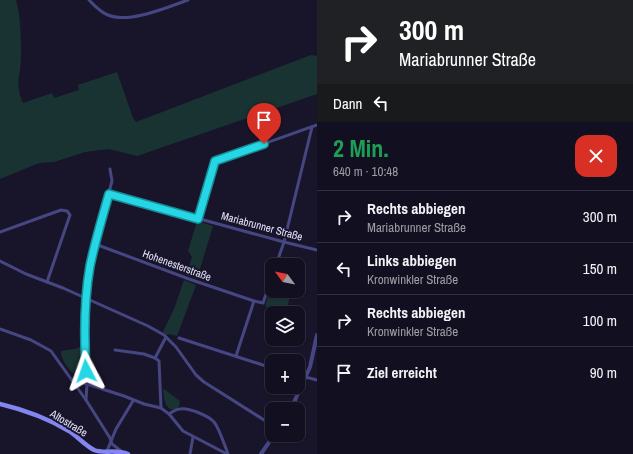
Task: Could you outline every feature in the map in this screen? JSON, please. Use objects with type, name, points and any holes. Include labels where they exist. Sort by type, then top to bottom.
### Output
[{"type":"main road","name":"Altostraße","points":[[0,404],[44,417],[75,435],[94,449],[106,452],[121,451],[128,454]]},
{"type":"street","points":[[89,0],[100,10],[116,18],[126,18],[188,0]]},
{"type":"street","points":[[198,219],[215,161],[317,125]]},
{"type":"street","points":[[278,258],[284,242],[312,127]]},
{"type":"street","points":[[86,400],[87,384],[84,345],[90,267],[112,181],[110,168]]},
{"type":"street","name":"Mariabrunner Straße","points":[[109,194],[317,250]]},
{"type":"street","points":[[0,232],[61,210],[67,211],[70,215],[47,282]]},
{"type":"street","name":"Hohenesterstraße","points":[[95,244],[189,279],[254,301]]},
{"type":"street","points":[[0,260],[26,274],[148,326],[166,337],[176,347],[196,375],[204,382],[265,421]]},
{"type":"street","points":[[236,356],[254,301],[263,303],[265,297]]},
{"type":"street","points":[[0,329],[21,336],[51,351],[86,400],[114,446],[121,451]]},
{"type":"street","points":[[294,402],[310,367],[317,335]]},
{"type":"street","points":[[155,358],[166,337]]},
{"type":"street","points":[[179,338],[265,366]]},
{"type":"street","points":[[115,350],[144,354],[159,361],[161,408]]},
{"type":"street","points":[[306,377],[317,380]]},
{"type":"street","points":[[71,379],[124,396],[133,401],[161,408],[169,414],[183,431],[227,454]]},
{"type":"street","points":[[106,452],[116,429],[133,401]]},
{"type":"street","points":[[169,414],[180,408],[184,408],[197,412],[215,422],[227,454]]},
{"type":"street","points":[[190,454],[194,437]]},
{"type":"street","points":[[261,454],[269,442]]},
{"type":"street","points":[[94,449],[98,454]]},
{"type":"green space","points":[[0,0],[16,0],[18,7],[21,63],[18,85],[23,103],[52,93],[54,98],[79,90],[78,85],[117,72],[133,118],[136,122],[311,55],[317,56],[317,94],[137,156],[109,149],[85,152],[54,162],[39,163],[0,179]]},
{"type":"green space","points":[[197,221],[213,226],[197,279],[186,275],[192,257],[188,251]]},
{"type":"green space","points":[[184,280],[196,285],[177,336],[169,334],[166,335],[163,332],[174,309]]},
{"type":"green space","points":[[268,298],[289,298],[288,306],[265,306]]},
{"type":"green space","points":[[80,347],[83,375],[81,378],[67,367],[61,354],[61,351]]},
{"type":"green space","points":[[164,389],[180,401],[179,407],[176,409],[170,409],[168,407],[165,403]]},
{"type":"route","points":[[86,371],[84,345],[90,267],[109,194],[198,219],[215,161],[264,144]]}]
